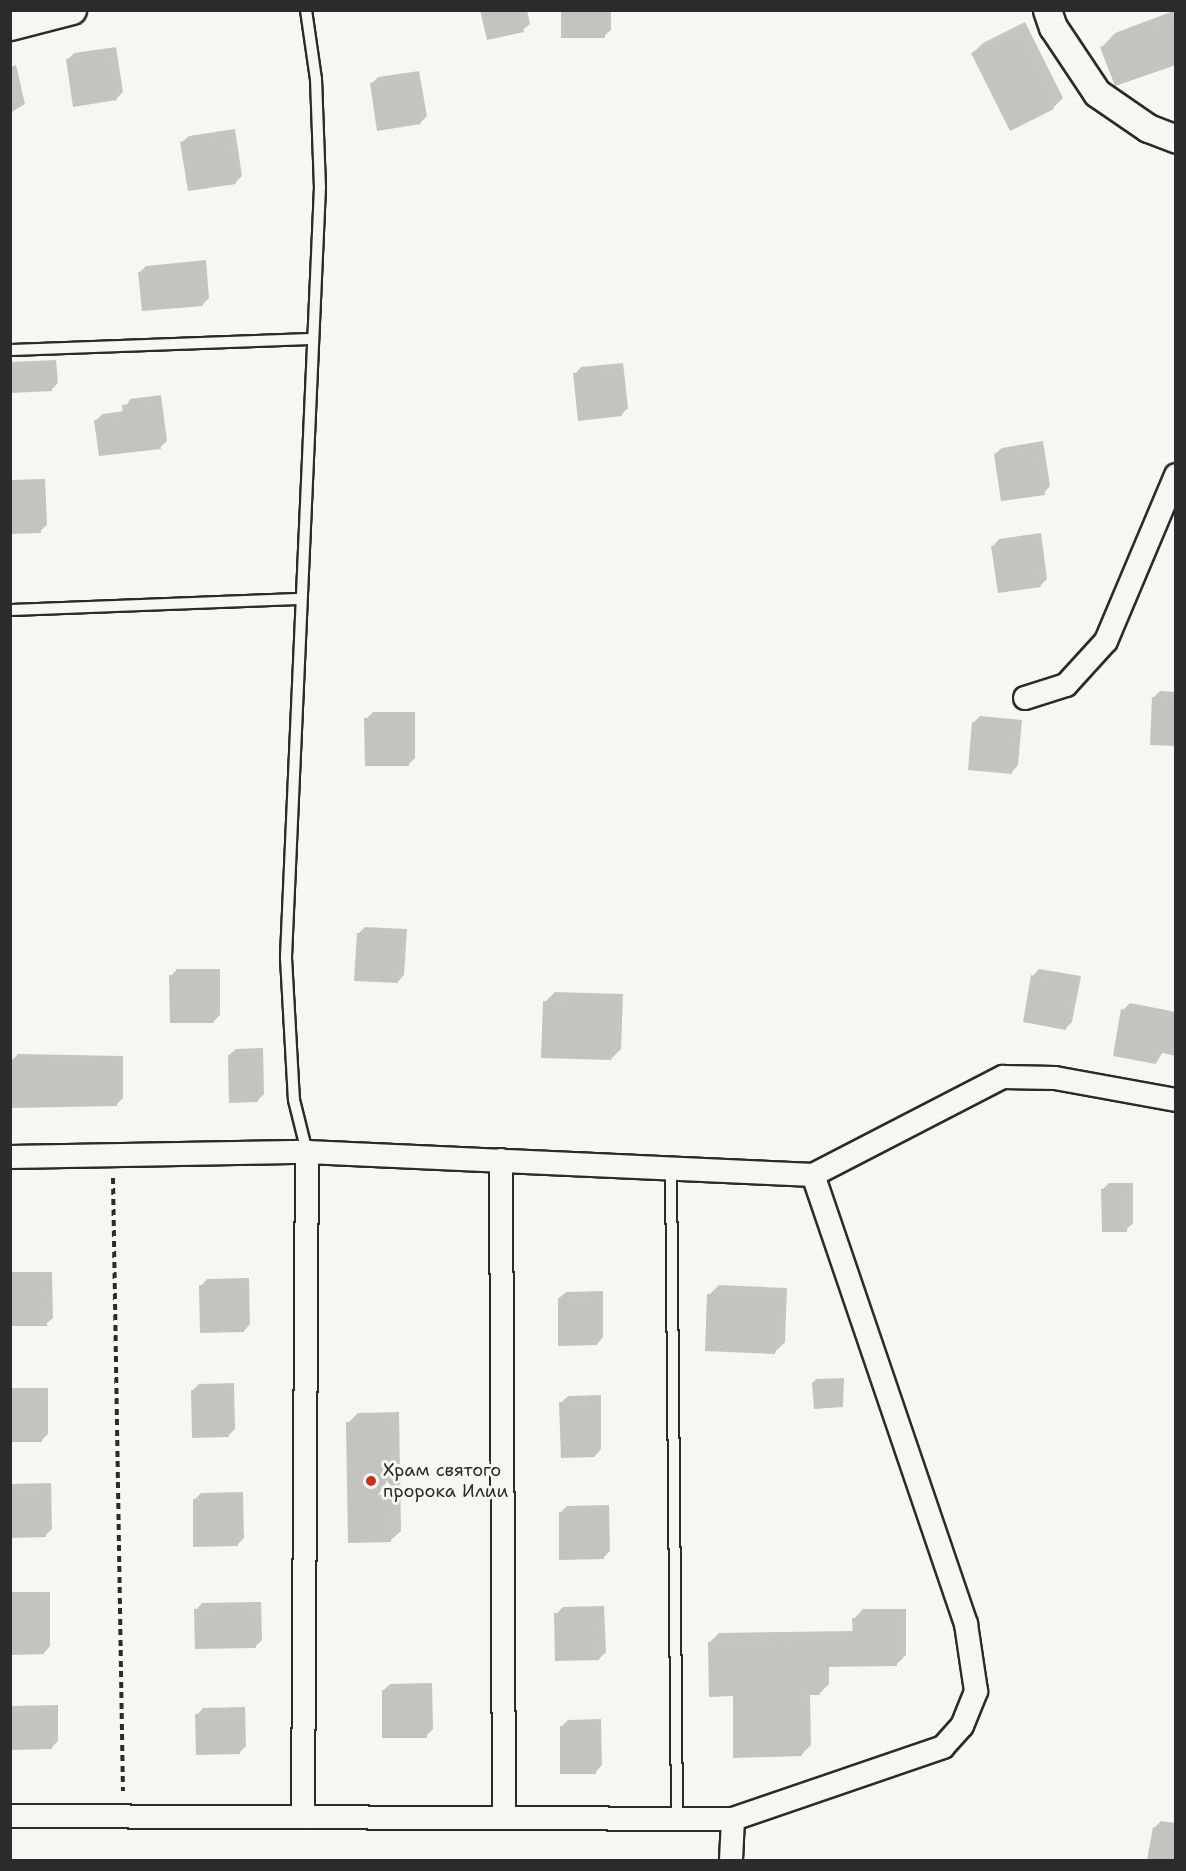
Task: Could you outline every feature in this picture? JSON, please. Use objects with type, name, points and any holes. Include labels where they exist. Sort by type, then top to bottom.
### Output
[{"type":"street","points":[[10,26],[72,10]]},
{"type":"street","points":[[1047,10],[1053,27],[1097,93],[1148,128],[1176,139]]},
{"type":"street","points":[[1025,698],[1066,685],[1106,641],[1176,475]]},
{"type":"street","points":[[10,1157],[308,1152],[813,1174],[1003,1077],[1054,1078],[1176,1100]]},
{"type":"street","points":[[303,1817],[308,1152]]},
{"type":"street","points":[[501,1160],[504,1818]]},
{"type":"street","points":[[10,1816],[733,1819],[943,1748],[962,1726],[976,1691],[966,1624],[813,1174]]},
{"type":"street","points":[[731,1860],[733,1819]]},
{"type":"lane","points":[[306,10],[320,134],[299,599],[286,958],[294,1100],[308,1152]]},
{"type":"lane","points":[[10,350],[312,339]]},
{"type":"lane","points":[[10,610],[299,599]]},
{"type":"lane","points":[[671,1168],[676,1818]]},
{"type":"path","points":[[113,1155],[123,1816]]},
{"type":"building","points":[[480,10],[519,10],[524,32],[487,40]]},
{"type":"building","points":[[561,10],[605,10],[605,38],[561,38]]},
{"type":"building","points":[[1176,17],[1176,65],[1115,86],[1100,47]]},
{"type":"building","points":[[1015,31],[1054,109],[1010,131],[971,53]]},
{"type":"building","points":[[110,53],[117,100],[73,107],[66,59]]},
{"type":"building","points":[[413,77],[421,124],[377,131],[370,83]]},
{"type":"building","points":[[229,135],[236,184],[188,191],[180,142]]},
{"type":"building","points":[[200,266],[203,306],[142,311],[138,272]]},
{"type":"building","points":[[50,366],[52,391],[10,393],[10,368]]},
{"type":"building","points":[[617,369],[622,416],[578,421],[573,373]]},
{"type":"building","points":[[155,401],[161,449],[99,456],[94,420],[123,417],[122,405]]},
{"type":"building","points":[[1037,447],[1045,495],[1001,501],[994,454]]},
{"type":"building","points":[[39,485],[41,533],[10,534],[10,486]]},
{"type":"building","points":[[1034,539],[1041,587],[998,593],[991,546]]},
{"type":"building","points":[[1152,697],[1176,698],[1176,746],[1150,745]]},
{"type":"building","points":[[364,718],[409,718],[409,766],[365,766]]},
{"type":"building","points":[[972,722],[1016,726],[1012,774],[968,770]]},
{"type":"building","points":[[357,933],[401,935],[398,983],[354,981]]},
{"type":"building","points":[[169,975],[214,975],[214,1023],[170,1023]]},
{"type":"building","points":[[1031,975],[1075,983],[1066,1030],[1023,1022]]},
{"type":"building","points":[[543,1001],[614,1004],[611,1060],[541,1058]]},
{"type":"building","points":[[1121,1009],[1176,1019],[1176,1056],[1158,1052],[1156,1064],[1113,1056]]},
{"type":"building","points":[[257,1054],[258,1102],[229,1103],[228,1055]]},
{"type":"building","points":[[48,1059],[48,1063],[117,1062],[117,1106],[11,1108],[10,1060]]},
{"type":"building","points":[[1101,1189],[1127,1189],[1127,1232],[1102,1232]]},
{"type":"building","points":[[10,1278],[46,1278],[47,1326],[10,1326]]},
{"type":"building","points":[[243,1284],[244,1332],[200,1333],[199,1285]]},
{"type":"building","points":[[707,1294],[778,1297],[775,1354],[705,1351]]},
{"type":"building","points":[[597,1297],[597,1345],[558,1346],[558,1298]]},
{"type":"building","points":[[842,1380],[843,1407],[814,1409],[812,1382]]},
{"type":"building","points":[[228,1389],[229,1437],[192,1438],[191,1390]]},
{"type":"building","points":[[10,1394],[42,1394],[42,1442],[10,1442]]},
{"type":"building","points":[[595,1401],[595,1457],[561,1458],[559,1402]]},
{"type":"building","points":[[346,1422],[389,1422],[391,1542],[348,1543]]},
{"type":"building","points":[[45,1489],[46,1537],[10,1538],[10,1490]]},
{"type":"building","points":[[237,1498],[238,1546],[193,1547],[193,1499]]},
{"type":"building","points":[[603,1511],[604,1559],[559,1560],[559,1512]]},
{"type":"building","points":[[10,1598],[44,1598],[44,1654],[10,1655]]},
{"type":"building","points":[[255,1608],[256,1648],[195,1649],[194,1609]]},
{"type":"building","points":[[598,1612],[599,1660],[555,1661],[554,1613]]},
{"type":"building","points":[[852,1618],[897,1618],[897,1666],[820,1667],[820,1695],[801,1695],[802,1756],[733,1758],[733,1696],[709,1697],[708,1642],[853,1640]]},
{"type":"building","points":[[382,1690],[426,1690],[427,1738],[382,1738]]},
{"type":"building","points":[[52,1711],[52,1749],[10,1750],[10,1712]]},
{"type":"building","points":[[239,1713],[240,1754],[196,1755],[195,1714]]},
{"type":"building","points":[[560,1726],[595,1726],[596,1774],[560,1774]]},
{"type":"building","points":[[1153,1827],[1176,1831],[1176,1860],[1147,1860]]},
{"type":"place","name":"Храм святого пророка Илии","points":[[371,1481]]}]
